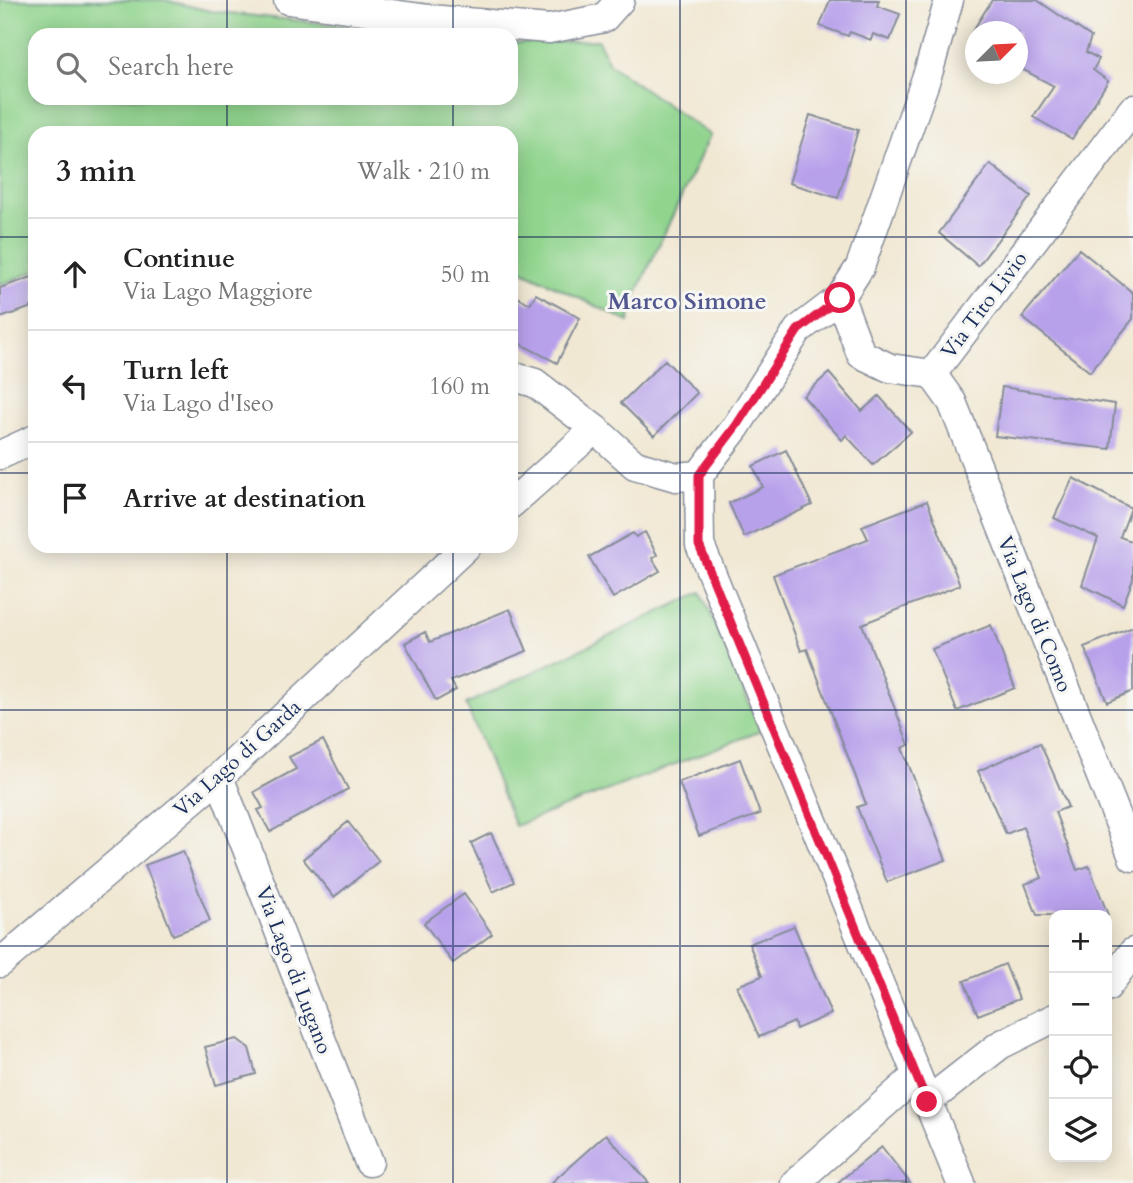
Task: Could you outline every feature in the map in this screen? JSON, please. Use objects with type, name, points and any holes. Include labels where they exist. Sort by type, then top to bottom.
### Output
[{"type":"street","points":[[288,0],[429,19],[549,29],[604,19],[620,0]]},
{"type":"street","points":[[949,0],[929,70],[860,267],[840,298],[798,330],[736,426],[699,475],[699,545],[961,1183]]},
{"type":"street","name":"Via Tito Livio","points":[[840,298],[860,354],[890,368],[932,374],[1133,109]]},
{"type":"street","name":"Via Lago di Como","points":[[932,374],[952,402],[1133,857]]},
{"type":"street","points":[[518,378],[535,383],[595,429],[635,465],[676,477],[699,475]]},
{"type":"street","points":[[518,499],[595,429]]},
{"type":"street","points":[[0,455],[28,442]]},
{"type":"street","name":"Via Lago di Garda","points":[[0,962],[219,777],[459,553]]},
{"type":"street","name":"Via Lago di Lugano","points":[[219,777],[369,1162]]},
{"type":"street","points":[[1112,980],[1133,952]]},
{"type":"street","points":[[927,1102],[1000,1045],[1049,1020]]},
{"type":"street","points":[[795,1183],[916,1076]]},
{"type":"green space","points":[[0,0],[165,0],[210,11],[364,28],[28,28],[28,105],[518,105],[518,43],[598,40],[609,64],[710,135],[633,301],[629,322],[518,268],[518,126],[28,126],[28,274],[0,285]]},
{"type":"green space","points":[[701,592],[761,731],[515,826],[466,704]]},
{"type":"building","points":[[830,0],[879,0],[877,6],[900,14],[890,40],[873,34],[871,40],[850,32],[848,36],[820,26]]},
{"type":"building","points":[[992,0],[1037,0],[1091,37],[1086,52],[1099,59],[1093,70],[1108,81],[1072,139],[1033,117],[1054,86],[1028,72],[1028,21],[979,21]]},
{"type":"building","points":[[810,115],[858,130],[838,198],[789,183]]},
{"type":"building","points":[[990,164],[1031,196],[978,266],[939,233]]},
{"type":"building","points":[[1079,249],[1133,293],[1133,319],[1090,372],[1022,317]]},
{"type":"building","points":[[28,278],[28,308],[0,318],[0,288]]},
{"type":"building","points":[[536,294],[580,318],[557,363],[518,343],[518,298],[530,304]]},
{"type":"building","points":[[665,360],[697,393],[654,436],[621,403]]},
{"type":"building","points":[[829,373],[862,411],[879,396],[911,432],[873,465],[846,435],[842,440],[803,396]]},
{"type":"building","points":[[1002,387],[1115,404],[1110,449],[995,436]]},
{"type":"building","points":[[786,450],[812,505],[744,537],[729,503],[763,487],[753,466]]},
{"type":"building","points":[[1073,478],[1131,508],[1120,537],[1133,542],[1133,579],[1123,605],[1082,585],[1098,538],[1054,518]]},
{"type":"building","points":[[927,501],[960,585],[862,624],[909,745],[902,748],[946,860],[887,882],[857,807],[866,804],[807,649],[801,651],[773,575],[868,539],[862,526]]},
{"type":"building","points":[[645,532],[657,555],[652,558],[660,571],[613,598],[589,557],[633,533],[636,537]]},
{"type":"building","points":[[510,609],[527,651],[451,681],[456,690],[436,701],[405,643],[425,632],[430,642]]},
{"type":"building","points":[[991,625],[1015,688],[957,711],[932,649]]},
{"type":"building","points":[[1133,627],[1133,691],[1107,702],[1084,647]]},
{"type":"building","points":[[323,740],[348,789],[270,832],[258,810],[263,808],[254,792],[296,769],[289,757]]},
{"type":"building","points":[[1040,743],[1068,807],[1055,812],[1077,870],[1089,866],[1106,910],[1049,910],[1049,915],[1037,915],[1025,884],[1042,878],[1023,827],[1006,834],[978,771]]},
{"type":"building","points":[[740,759],[760,814],[699,836],[679,782]]},
{"type":"building","points":[[348,822],[379,861],[334,897],[303,859]]},
{"type":"building","points":[[491,833],[514,882],[493,892],[471,843]]},
{"type":"building","points":[[183,851],[210,921],[173,935],[145,865]]},
{"type":"building","points":[[464,894],[492,934],[453,963],[424,923]]},
{"type":"building","points":[[794,926],[831,1014],[796,1029],[794,1022],[759,1037],[737,986],[762,976],[749,944]]},
{"type":"building","points":[[1005,964],[1019,999],[978,1015],[964,981]]},
{"type":"building","points":[[237,1039],[249,1048],[256,1074],[216,1085],[205,1047]]},
{"type":"building","points":[[606,1134],[649,1183],[551,1183]]},
{"type":"building","points":[[882,1147],[910,1183],[837,1183]]},
{"type":"district","name":"Marco Simone","points":[[687,301]]},
{"type":"route","points":[[840,298],[798,330],[736,426],[699,475],[699,545],[927,1102]]}]
